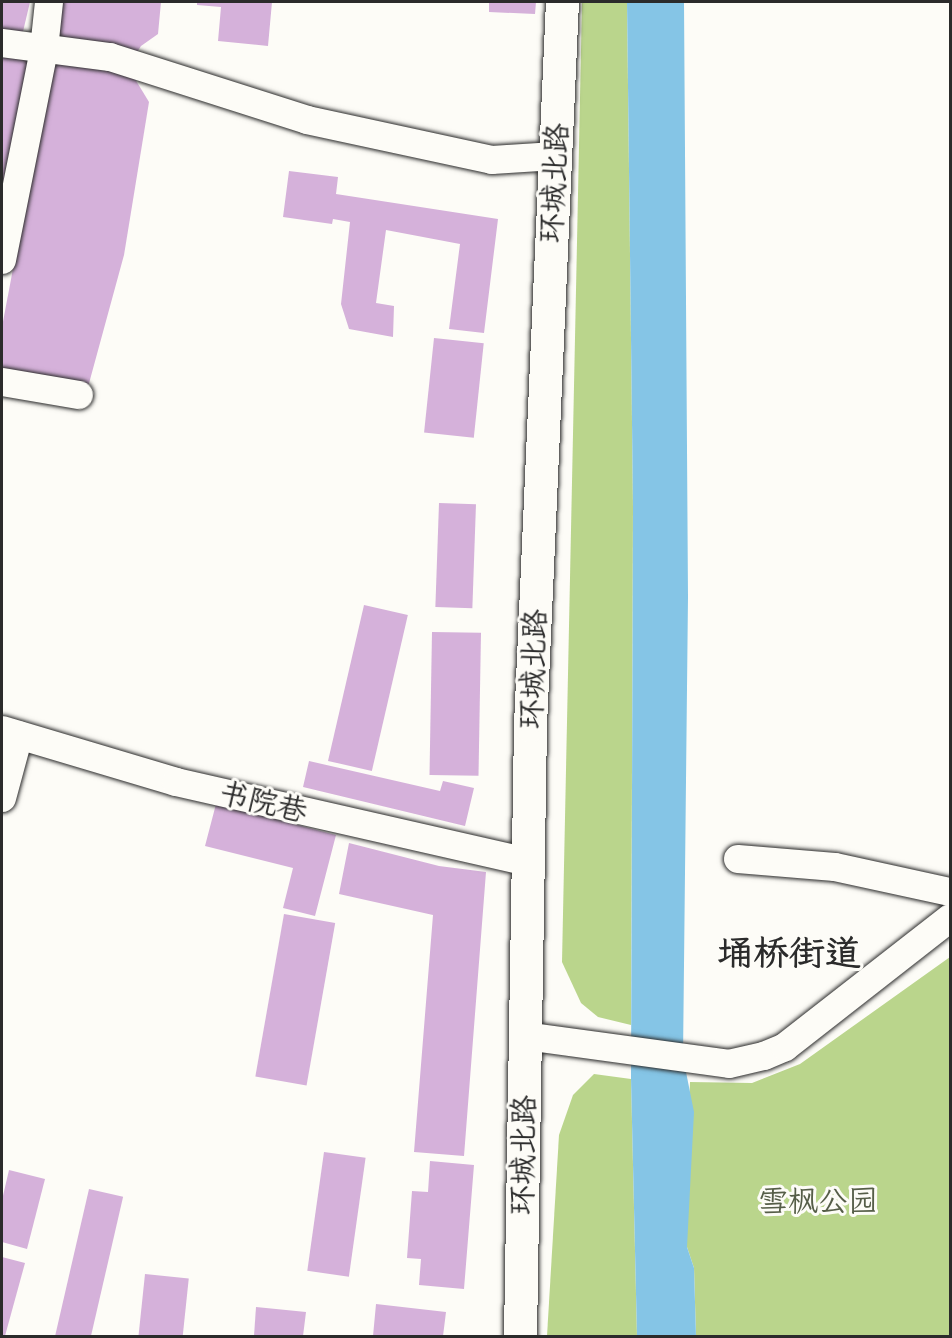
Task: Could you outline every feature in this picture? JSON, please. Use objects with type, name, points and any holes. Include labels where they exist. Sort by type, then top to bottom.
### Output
[{"type":"main road","name":"环城北路","points":[[520,1336],[528,862],[562,2]]},
{"type":"street","points":[[2,260],[44,49],[49,2]]},
{"type":"street","points":[[2,43],[111,57],[307,120],[492,160],[555,156]]},
{"type":"street","points":[[2,382],[79,395]]},
{"type":"street","points":[[2,798],[10,733]]},
{"type":"street","name":"书院巷","points":[[10,733],[176,782],[528,862]]},
{"type":"street","points":[[738,859],[836,867],[951,892]]},
{"type":"street","points":[[525,1036],[603,1049],[729,1064],[785,1047],[951,918]]},
{"type":"green space","points":[[582,2],[627,2],[633,507],[631,1025],[598,1017],[581,1003],[562,962]]},
{"type":"green space","name":"雪枫公园","points":[[950,957],[950,1336],[696,1336],[694,1268],[684,1238],[690,1082],[752,1083],[800,1064]]},
{"type":"green space","points":[[594,1074],[631,1079],[637,1336],[547,1336],[559,1135],[573,1095]]},
{"type":"water","points":[[627,2],[684,2],[688,597],[683,1057],[694,1112],[687,1247],[694,1268],[696,1336],[637,1336],[631,1079],[633,507]]},
{"type":"building","points":[[2,2],[30,2],[21,40],[2,37]]},
{"type":"building","points":[[62,2],[161,2],[158,34],[141,46],[134,57],[58,45]]},
{"type":"building","points":[[197,2],[272,2],[268,46],[218,41],[221,7],[197,5]]},
{"type":"building","points":[[489,2],[536,2],[535,14],[489,12]]},
{"type":"building","points":[[2,55],[35,60],[2,224]]},
{"type":"building","points":[[52,62],[132,74],[149,102],[124,255],[88,387],[2,371],[2,327]]},
{"type":"building","points":[[289,171],[338,177],[336,194],[498,219],[484,333],[449,329],[460,244],[386,230],[376,303],[394,306],[393,337],[349,329],[341,304],[350,222],[333,219],[332,224],[283,217]]},
{"type":"building","points":[[434,338],[484,343],[474,438],[424,432]]},
{"type":"building","points":[[439,503],[476,504],[472,608],[435,607]]},
{"type":"building","points":[[364,605],[408,615],[372,771],[328,761]]},
{"type":"building","points":[[432,632],[481,633],[478,776],[430,775]]},
{"type":"building","points":[[309,761],[440,791],[443,781],[474,788],[465,826],[303,787]]},
{"type":"building","points":[[216,804],[336,835],[315,916],[283,908],[293,868],[205,846]]},
{"type":"building","points":[[349,843],[439,866],[486,872],[464,1156],[414,1152],[433,915],[339,894]]},
{"type":"building","points":[[284,914],[335,923],[307,1086],[255,1076]]},
{"type":"building","points":[[324,1152],[366,1158],[349,1277],[307,1271]]},
{"type":"building","points":[[430,1161],[474,1165],[464,1289],[419,1285],[421,1259],[407,1258],[412,1191],[428,1192]]},
{"type":"building","points":[[9,1170],[45,1179],[27,1249],[2,1242],[2,1200]]},
{"type":"building","points":[[89,1189],[123,1197],[91,1336],[55,1336]]},
{"type":"building","points":[[2,1257],[25,1263],[5,1336],[2,1335]]},
{"type":"building","points":[[145,1274],[189,1279],[183,1336],[138,1336]]},
{"type":"building","points":[[376,1304],[446,1312],[443,1336],[373,1336]]},
{"type":"building","points":[[256,1307],[306,1312],[303,1336],[254,1336]]},
{"type":"district","name":"埇桥街道","points":[[789,954]]}]
